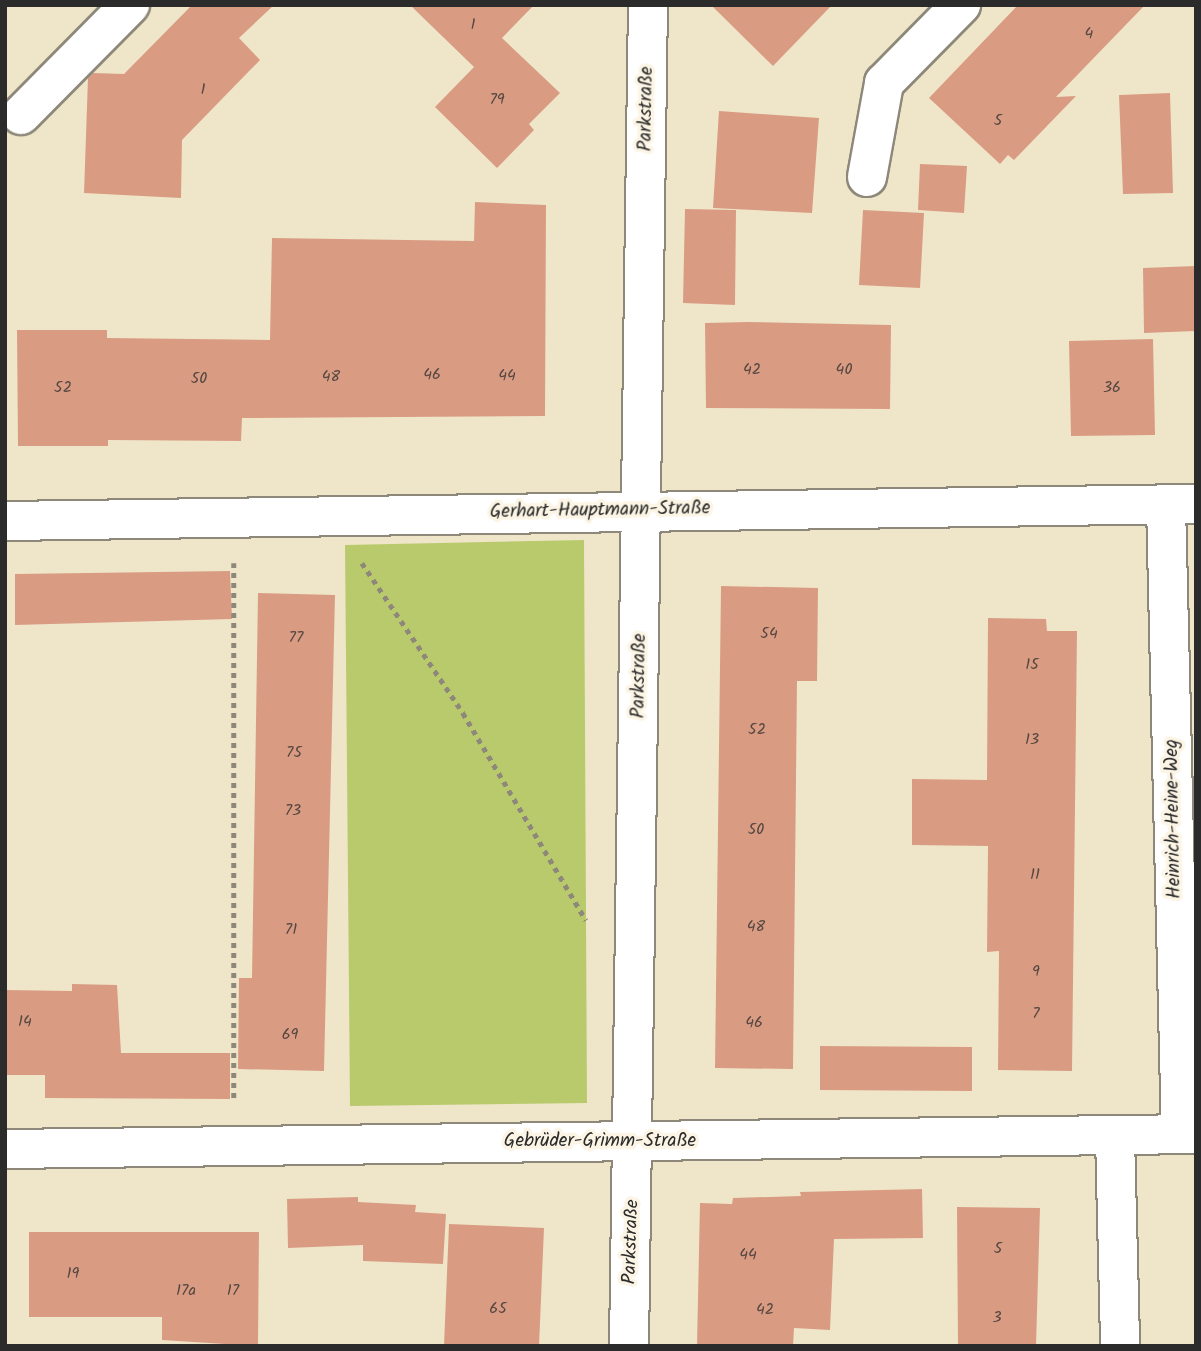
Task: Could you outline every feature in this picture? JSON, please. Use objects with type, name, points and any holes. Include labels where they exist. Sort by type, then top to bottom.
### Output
[{"type":"street","points":[[22,115],[130,5]]},
{"type":"street","name":"Parkstraße","points":[[629,1346],[635,1142],[649,5]]},
{"type":"street","points":[[866,177],[884,83],[961,5]]},
{"type":"street","name":"Gerhart-Hauptmann-Straße","points":[[5,521],[328,513],[1181,504]]},
{"type":"street","name":"Heinrich-Heine-Weg","points":[[1181,504],[1188,1134]]},
{"type":"street","name":"Gebrüder-Grimm-Straße","points":[[5,1149],[234,1143],[635,1142],[1188,1134]]},
{"type":"street","points":[[1115,1136],[1120,1346]]},
{"type":"path","points":[[328,513],[463,713],[588,924]]},
{"type":"path","points":[[233,515],[234,1143]]},
{"type":"green space","points":[[584,540],[587,1103],[350,1106],[345,545]]},
{"type":"building","points":[[192,5],[274,5],[239,38],[260,60],[182,140],[181,198],[84,193],[88,78],[93,73],[124,74]]},
{"type":"building","points":[[410,5],[534,5],[502,38],[560,93],[529,124],[534,130],[497,168],[435,107],[474,67]]},
{"type":"building","points":[[711,5],[832,5],[773,66]]},
{"type":"building","points":[[1018,5],[1145,5],[1056,97],[1076,96],[1014,160],[1008,155],[1000,164],[929,98]]},
{"type":"building","points":[[1170,93],[1173,193],[1123,194],[1119,95]]},
{"type":"building","points":[[719,111],[819,118],[812,213],[713,208]]},
{"type":"building","points":[[920,164],[967,166],[964,213],[918,210]]},
{"type":"building","points":[[475,202],[546,205],[545,416],[242,418],[241,441],[108,440],[108,446],[18,446],[17,330],[107,330],[107,338],[270,340],[272,238],[474,241]]},
{"type":"building","points":[[685,209],[736,210],[735,305],[683,303]]},
{"type":"building","points":[[863,210],[924,213],[920,288],[859,285]]},
{"type":"building","points":[[1196,266],[1196,331],[1144,333],[1143,268]]},
{"type":"building","points":[[705,323],[891,325],[890,409],[706,408]]},
{"type":"building","points":[[1153,339],[1155,435],[1071,436],[1069,341]]},
{"type":"building","points":[[230,571],[232,619],[15,625],[15,574]]},
{"type":"building","points":[[721,586],[818,588],[817,681],[797,681],[793,1069],[715,1068]]},
{"type":"building","points":[[258,593],[335,595],[324,1071],[238,1069],[239,978],[252,978]]},
{"type":"building","points":[[988,618],[1046,619],[1047,631],[1077,631],[1072,1071],[998,1070],[999,951],[987,952],[988,846],[912,845],[912,779],[987,780]]},
{"type":"building","points":[[72,984],[117,985],[121,1053],[230,1053],[230,1099],[45,1098],[45,1075],[5,1075],[5,990],[72,991]]},
{"type":"building","points":[[820,1046],[972,1047],[972,1091],[820,1090]]},
{"type":"building","points":[[922,1189],[923,1238],[834,1239],[830,1330],[794,1328],[793,1346],[697,1346],[700,1203],[732,1204],[733,1198],[801,1196],[800,1192]]},
{"type":"building","points":[[358,1197],[358,1202],[416,1205],[415,1212],[446,1214],[443,1264],[363,1261],[363,1245],[288,1248],[287,1199]]},
{"type":"building","points":[[957,1207],[1040,1208],[1036,1346],[958,1346]]},
{"type":"building","points":[[449,1224],[544,1228],[539,1346],[444,1346]]},
{"type":"building","points":[[29,1232],[259,1232],[258,1346],[162,1340],[162,1317],[29,1317]]}]
